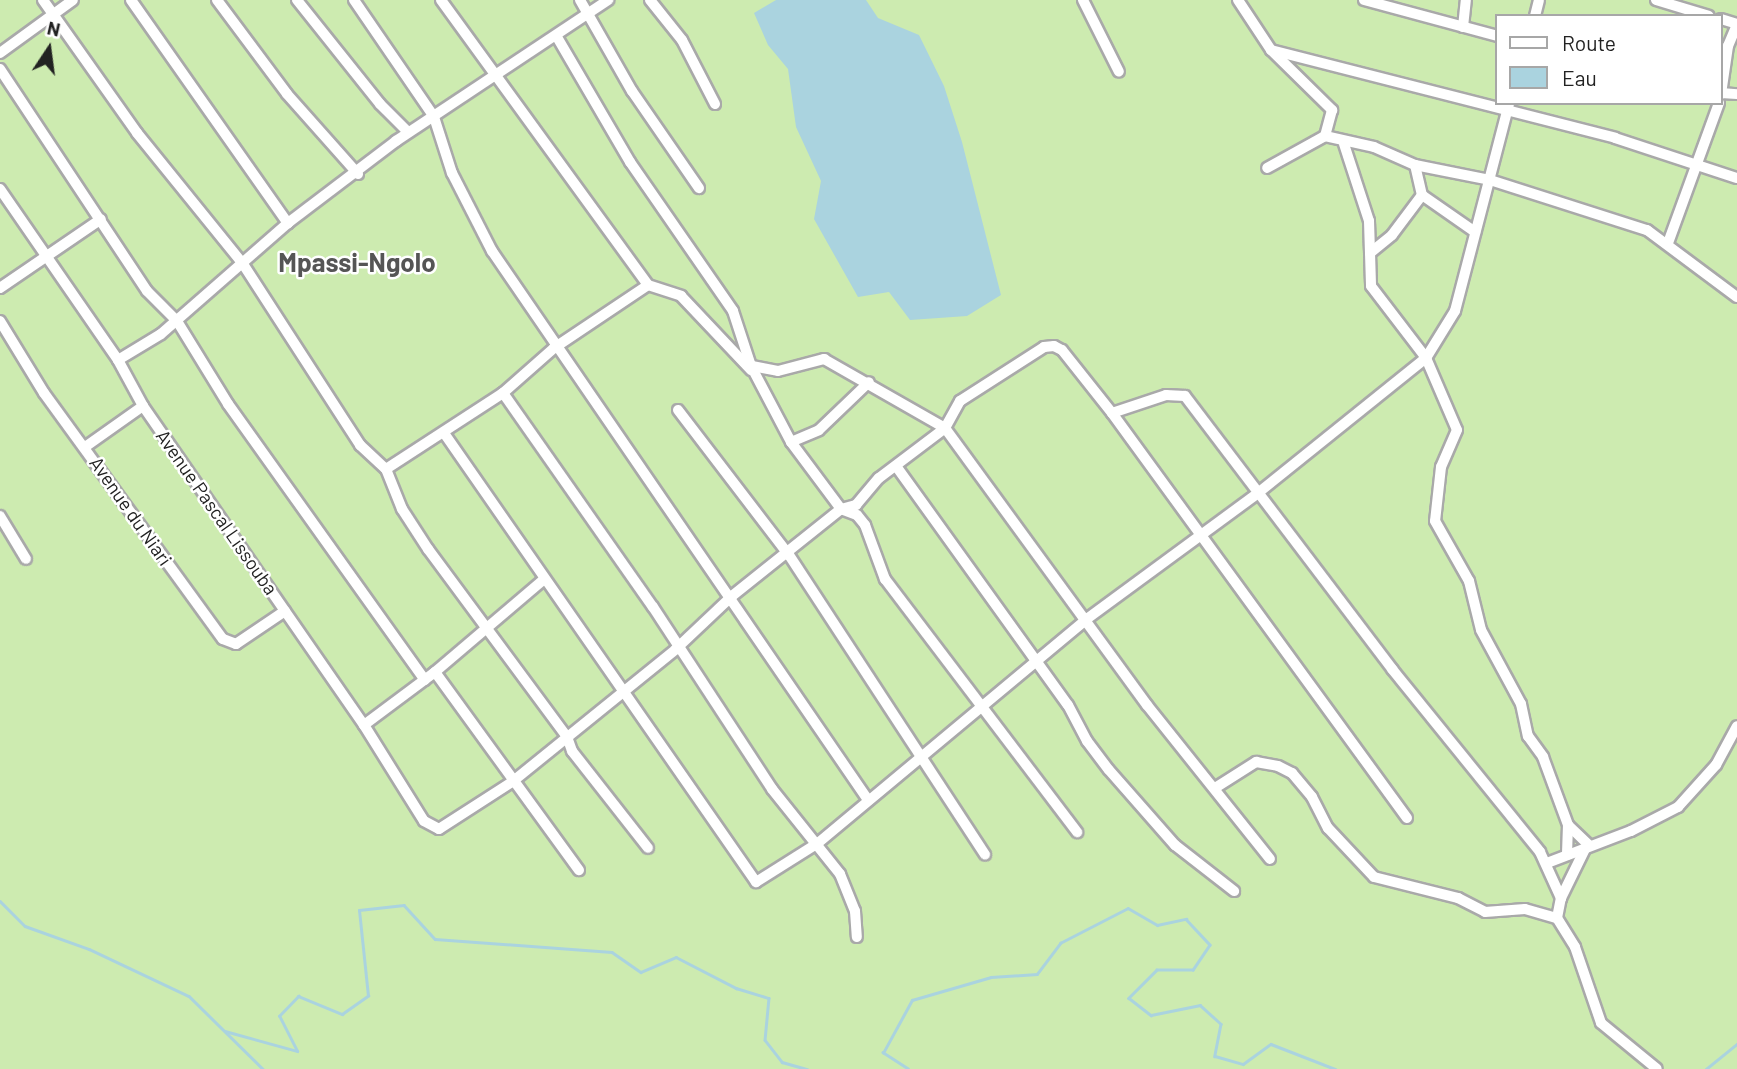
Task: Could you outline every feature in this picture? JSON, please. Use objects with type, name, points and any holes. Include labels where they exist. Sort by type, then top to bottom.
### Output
[{"type":"street","points":[[43,0],[137,133],[243,264],[360,445],[386,469],[402,509],[567,737],[572,751],[648,848]]},
{"type":"street","points":[[0,53],[73,0]]},
{"type":"street","points":[[131,0],[288,223]]},
{"type":"street","points":[[217,0],[287,94],[358,174]]},
{"type":"street","points":[[297,0],[380,104],[408,132]]},
{"type":"street","points":[[354,0],[434,117],[452,173],[485,238],[554,348],[732,596],[868,800]]},
{"type":"street","points":[[441,0],[648,285],[681,296],[760,380]]},
{"type":"street","points":[[580,0],[591,14],[632,91],[699,188]]},
{"type":"street","points":[[118,360],[177,321],[288,223],[358,174],[408,132],[557,37],[608,0]]},
{"type":"street","points":[[650,0],[682,40],[715,104]]},
{"type":"street","points":[[1083,0],[1119,72]]},
{"type":"street","points":[[1238,0],[1271,50],[1332,110],[1325,136],[1267,169]]},
{"type":"street","points":[[1364,0],[1496,36]]},
{"type":"street","points":[[1463,27],[1466,0]]},
{"type":"street","points":[[1656,0],[1702,14]]},
{"type":"street","points":[[1723,80],[1728,46],[1737,24]]},
{"type":"street","points":[[557,37],[630,162],[733,311],[751,366],[791,442],[841,509],[857,516],[866,525],[885,579],[1077,832]]},
{"type":"street","points":[[1271,50],[1496,104]]},
{"type":"street","points":[[0,69],[147,291],[177,321],[228,404],[425,680]]},
{"type":"street","points":[[1668,243],[1698,168],[1718,105]]},
{"type":"street","points":[[444,433],[751,879],[763,878],[818,843],[921,754],[1087,618],[1258,493],[1426,358],[1455,311],[1508,107],[1737,178]]},
{"type":"street","points":[[1325,136],[1344,144],[1374,147],[1415,165],[1490,180],[1622,220],[1668,243],[1737,297]]},
{"type":"street","points":[[1344,144],[1369,221],[1371,286],[1426,358],[1457,430],[1441,467],[1435,521],[1469,581],[1481,630],[1521,704],[1528,736],[1543,757],[1568,825],[1567,855]]},
{"type":"street","points":[[1415,165],[1422,195],[1475,232]]},
{"type":"street","name":"Avenue Pascal Lissouba","points":[[0,189],[118,360],[143,407],[364,724],[424,821],[439,829],[512,782]]},
{"type":"street","points":[[1370,253],[1392,235],[1422,195]]},
{"type":"street","points":[[0,288],[101,219]]},
{"type":"street","points":[[386,469],[503,393],[554,348],[648,285]]},
{"type":"street","name":"Avenue du Niari","points":[[0,321],[85,447],[223,639],[236,644],[285,611]]},
{"type":"street","points":[[512,782],[676,649],[732,596],[789,555],[841,509],[856,505],[895,466],[945,428],[960,401],[1044,347],[1054,346],[1112,412],[1203,534],[1334,722],[1407,818]]},
{"type":"street","points":[[751,366],[778,372],[824,359],[870,382],[945,428],[1087,618],[1146,705],[1270,859]]},
{"type":"street","points":[[791,442],[819,430],[870,382]]},
{"type":"street","points":[[503,393],[653,607],[676,649],[772,789],[818,843],[850,893],[857,937]]},
{"type":"street","points":[[1112,412],[1166,395],[1185,396],[1547,863],[1561,898]]},
{"type":"street","points":[[85,447],[143,407]]},
{"type":"street","points":[[678,410],[789,555],[985,854]]},
{"type":"street","points":[[895,466],[1036,661],[1087,741],[1175,845],[1234,891]]},
{"type":"street","points":[[0,516],[26,559]]},
{"type":"street","points":[[364,724],[435,672],[543,580]]},
{"type":"street","points":[[435,672],[512,782],[579,870]]},
{"type":"street","points":[[1547,863],[1588,844],[1631,831],[1678,807],[1716,765],[1737,726]]},
{"type":"street","points":[[1214,789],[1256,761],[1278,766],[1292,773],[1312,797],[1328,828],[1374,877],[1458,898],[1485,912],[1543,911],[1557,918],[1575,947],[1601,1023],[1657,1069]]},
{"type":"street","points":[[1568,825],[1588,844]]},
{"type":"street","points":[[1557,918],[1561,898],[1588,844]]},
{"type":"street","points":[[1543,911],[1561,898]]},
{"type":"green space","points":[[0,0],[1737,0],[1737,1069],[0,1069]]},
{"type":"water","points":[[776,0],[866,0],[878,18],[919,35],[944,86],[962,142],[1001,295],[967,316],[910,320],[889,292],[858,297],[814,219],[821,181],[796,127],[788,69],[768,45],[754,13]]},
{"type":"waterway","points":[[0,901],[25,926],[89,949],[189,996],[263,1069]]},
{"type":"waterway","points":[[225,1031],[297,1051],[279,1016],[298,996],[342,1014],[368,996],[359,910],[404,905],[435,939],[612,952],[641,972],[676,957],[736,988],[769,998],[765,1040],[782,1062],[807,1069]]},
{"type":"waterway","points":[[908,1069],[883,1053],[912,1000],[991,977],[1037,974],[1060,943],[1128,908],[1157,925],[1186,919],[1210,945],[1193,970],[1157,970],[1129,998],[1151,1015],[1200,1005],[1221,1024],[1215,1056],[1243,1064],[1271,1044],[1335,1069]]},
{"type":"waterway","points":[[1706,1069],[1737,1044]]},
{"type":"district","name":"Mpassi-Ngolo","points":[[357,262]]}]
